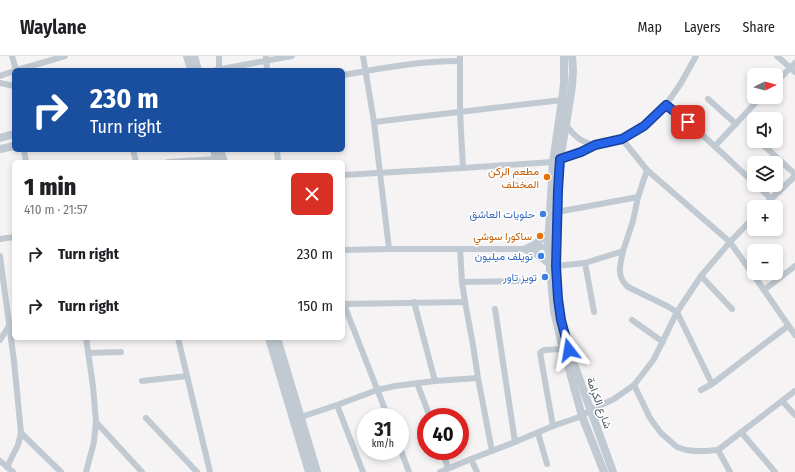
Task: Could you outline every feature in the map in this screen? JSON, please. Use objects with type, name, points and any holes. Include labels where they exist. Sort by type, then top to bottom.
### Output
[{"type":"street","points":[[12,56],[15,68]]},
{"type":"street","points":[[23,68],[65,56]]},
{"type":"street","points":[[187,56],[190,68]]},
{"type":"street","points":[[194,56],[197,68]]},
{"type":"street","points":[[218,68],[220,56]]},
{"type":"street","points":[[226,68],[266,58],[292,56]]},
{"type":"street","points":[[363,56],[374,122],[389,249]]},
{"type":"street","name":"شارع الكرامة","points":[[552,246],[557,212],[557,160],[566,125],[568,85],[564,56]]},
{"type":"street","name":"شارع الكرامة","points":[[572,56],[573,70],[562,100],[549,232],[552,246],[554,311],[582,416],[604,472]]},
{"type":"street","points":[[345,175],[463,168],[557,160],[581,152],[595,145],[622,139],[644,126],[666,105],[681,83],[696,56]]},
{"type":"street","points":[[777,56],[792,65],[795,72]]},
{"type":"street","points":[[266,58],[267,68]]},
{"type":"street","points":[[345,75],[386,67],[460,59],[460,112],[463,168]]},
{"type":"street","points":[[783,75],[792,65]]},
{"type":"street","points":[[0,76],[12,72]]},
{"type":"street","points":[[0,83],[12,86]]},
{"type":"street","points":[[708,99],[736,124]]},
{"type":"street","points":[[374,122],[562,100]]},
{"type":"street","points":[[715,146],[755,104]]},
{"type":"street","points":[[666,105],[679,114],[747,176]]},
{"type":"street","points":[[566,125],[577,137],[587,143],[595,145]]},
{"type":"street","points":[[0,138],[12,135]]},
{"type":"street","points":[[622,139],[647,170],[730,242],[793,330],[702,390]]},
{"type":"street","points":[[0,149],[12,146]]},
{"type":"street","points":[[765,192],[771,198],[795,175],[766,148]]},
{"type":"street","points":[[647,170],[623,251],[620,277],[624,283],[634,291],[677,312],[712,384]]},
{"type":"street","points":[[557,212],[638,197]]},
{"type":"street","points":[[440,472],[553,426],[582,416],[590,410],[614,399],[634,385],[654,359],[677,312],[701,276],[747,224]]},
{"type":"street","points":[[526,249],[534,246],[549,232]]},
{"type":"street","points":[[0,239],[12,236]]},
{"type":"street","points":[[345,250],[526,249],[552,246]]},
{"type":"street","points":[[460,249],[465,302],[492,451]]},
{"type":"street","points":[[526,249],[537,254],[553,265],[585,263],[623,251]]},
{"type":"street","points":[[0,256],[22,433],[7,466]]},
{"type":"street","points":[[585,263],[594,312]]},
{"type":"street","name":"شارع الكرامة","points":[[553,265],[561,320],[569,350],[613,472]]},
{"type":"street","points":[[764,290],[795,266]]},
{"type":"street","points":[[701,276],[732,309]]},
{"type":"street","points":[[462,282],[518,281]]},
{"type":"street","points":[[414,302],[435,381]]},
{"type":"street","points":[[345,303],[465,302]]},
{"type":"street","points":[[345,308],[384,408]]},
{"type":"street","points":[[495,309],[516,442]]},
{"type":"street","points":[[632,320],[663,342]]},
{"type":"street","points":[[0,340],[9,326]]},
{"type":"street","points":[[86,340],[96,422],[94,442],[86,472]]},
{"type":"street","points":[[179,340],[210,472]]},
{"type":"street","points":[[270,340],[309,472]]},
{"type":"street","points":[[279,340],[317,472]]},
{"type":"street","points":[[553,426],[540,353],[544,350],[564,349]]},
{"type":"street","points":[[88,353],[121,352]]},
{"type":"street","points":[[142,381],[188,376]]},
{"type":"street","points":[[291,413],[301,417],[377,390],[395,386],[478,378]]},
{"type":"street","points":[[417,383],[427,408]]},
{"type":"street","points":[[634,385],[650,418],[661,433],[677,446],[686,450],[695,451],[718,450],[795,391]]},
{"type":"street","points":[[782,401],[795,415]]},
{"type":"street","points":[[337,405],[363,472]]},
{"type":"street","points":[[146,418],[197,472]]},
{"type":"street","points":[[96,422],[142,472]]},
{"type":"street","points":[[538,432],[548,464]]},
{"type":"street","points":[[741,432],[775,472]]},
{"type":"street","points":[[22,433],[61,472]]},
{"type":"street","points":[[718,450],[730,472]]},
{"type":"street","points":[[471,459],[477,472]]},
{"type":"street","points":[[405,460],[410,472]]},
{"type":"street","points":[[445,460],[448,468]]},
{"type":"street","points":[[0,461],[13,472]]},
{"type":"place","name":"مطعم الركن المختلف","points":[[547,177]]},
{"type":"place","name":"حلويات العاشق","points":[[543,214]]},
{"type":"place","name":"ساكورا سوشي","points":[[540,236]]},
{"type":"place","name":"تويلف ميليون","points":[[541,256]]},
{"type":"place","name":"تويز تاور","points":[[545,277]]},
{"type":"route","points":[[569,350],[561,320],[556,266],[560,159],[581,152],[595,145],[622,139],[644,126],[666,105],[688,122]]}]
